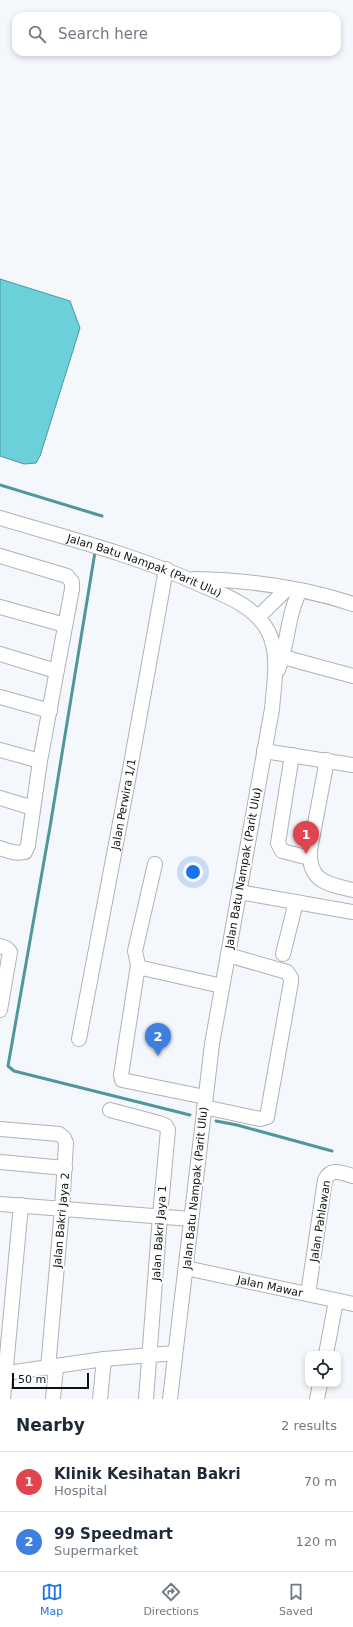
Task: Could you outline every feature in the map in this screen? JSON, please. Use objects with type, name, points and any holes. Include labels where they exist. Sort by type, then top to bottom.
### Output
[{"type":"street","name":"Jalan Batu Nampak (Parit Ulu)","points":[[0,518],[103,548],[166,569],[241,603],[263,623],[270,637],[276,667],[272,709],[212,1044],[170,1399]]},
{"type":"street","points":[[0,556],[67,576],[72,582],[72,589],[40,762],[30,838],[25,852],[17,853],[0,848]]},
{"type":"street","name":"Jalan Perwira 1/1","points":[[79,1039],[128,783],[166,569]]},
{"type":"street","points":[[187,578],[223,580],[294,589],[331,597],[353,604]]},
{"type":"street","points":[[258,617],[294,589]]},
{"type":"street","points":[[274,678],[283,656],[294,604],[294,589]]},
{"type":"street","points":[[0,607],[65,625]]},
{"type":"street","points":[[0,654],[56,671]]},
{"type":"street","points":[[283,656],[353,676]]},
{"type":"street","points":[[0,697],[50,711]]},
{"type":"street","points":[[0,750],[40,762]]},
{"type":"street","points":[[264,751],[353,765]]},
{"type":"street","points":[[292,755],[278,843],[282,851],[310,858]]},
{"type":"street","points":[[327,760],[310,858],[312,870],[320,880],[353,890]]},
{"type":"street","points":[[0,798],[33,808]]},
{"type":"street","points":[[155,864],[136,951],[138,966],[121,1075],[122,1080],[260,1119],[267,1117],[291,978],[287,972],[228,955]]},
{"type":"street","points":[[239,892],[353,912]]},
{"type":"street","points":[[283,954],[296,902]]},
{"type":"street","points":[[0,946],[6,948],[10,952],[0,1010]]},
{"type":"street","points":[[138,966],[222,986]]},
{"type":"street","name":"Jalan Bakri Jaya 1","points":[[110,1110],[159,1123],[166,1126],[168,1130],[160,1216],[151,1354],[146,1399]]},
{"type":"street","name":"Jalan Bakri Jaya 2","points":[[0,1129],[59,1134],[64,1138],[66,1143],[52,1368],[53,1399]]},
{"type":"street","points":[[0,1162],[65,1168]]},
{"type":"street","name":"Jalan Pahlawan","points":[[308,1294],[325,1180],[327,1175],[336,1171],[353,1176]]},
{"type":"street","points":[[0,1204],[191,1219]]},
{"type":"street","points":[[3,1399],[3,1374],[21,1205]]},
{"type":"street","name":"Jalan Mawar","points":[[186,1268],[353,1304]]},
{"type":"street","points":[[327,1351],[336,1300]]},
{"type":"street","points":[[3,1374],[52,1368],[104,1359],[176,1352]]},
{"type":"street","points":[[100,1399],[104,1359]]},
{"type":"street","points":[[317,1399],[319,1387]]},
{"type":"water","points":[[0,279],[70,301],[80,328],[40,456],[36,463],[24,464],[0,456]]},
{"type":"waterway","points":[[0,485],[102,516]]},
{"type":"waterway","points":[[95,552],[50,827],[8,1066],[14,1071],[190,1115]]},
{"type":"waterway","points":[[216,1121],[237,1125],[332,1151]]},
{"type":"place","name":"Klinik Kesihatan Bakri","points":[[306,854]]},
{"type":"place","name":"99 Speedmart","points":[[158,1056]]}]
